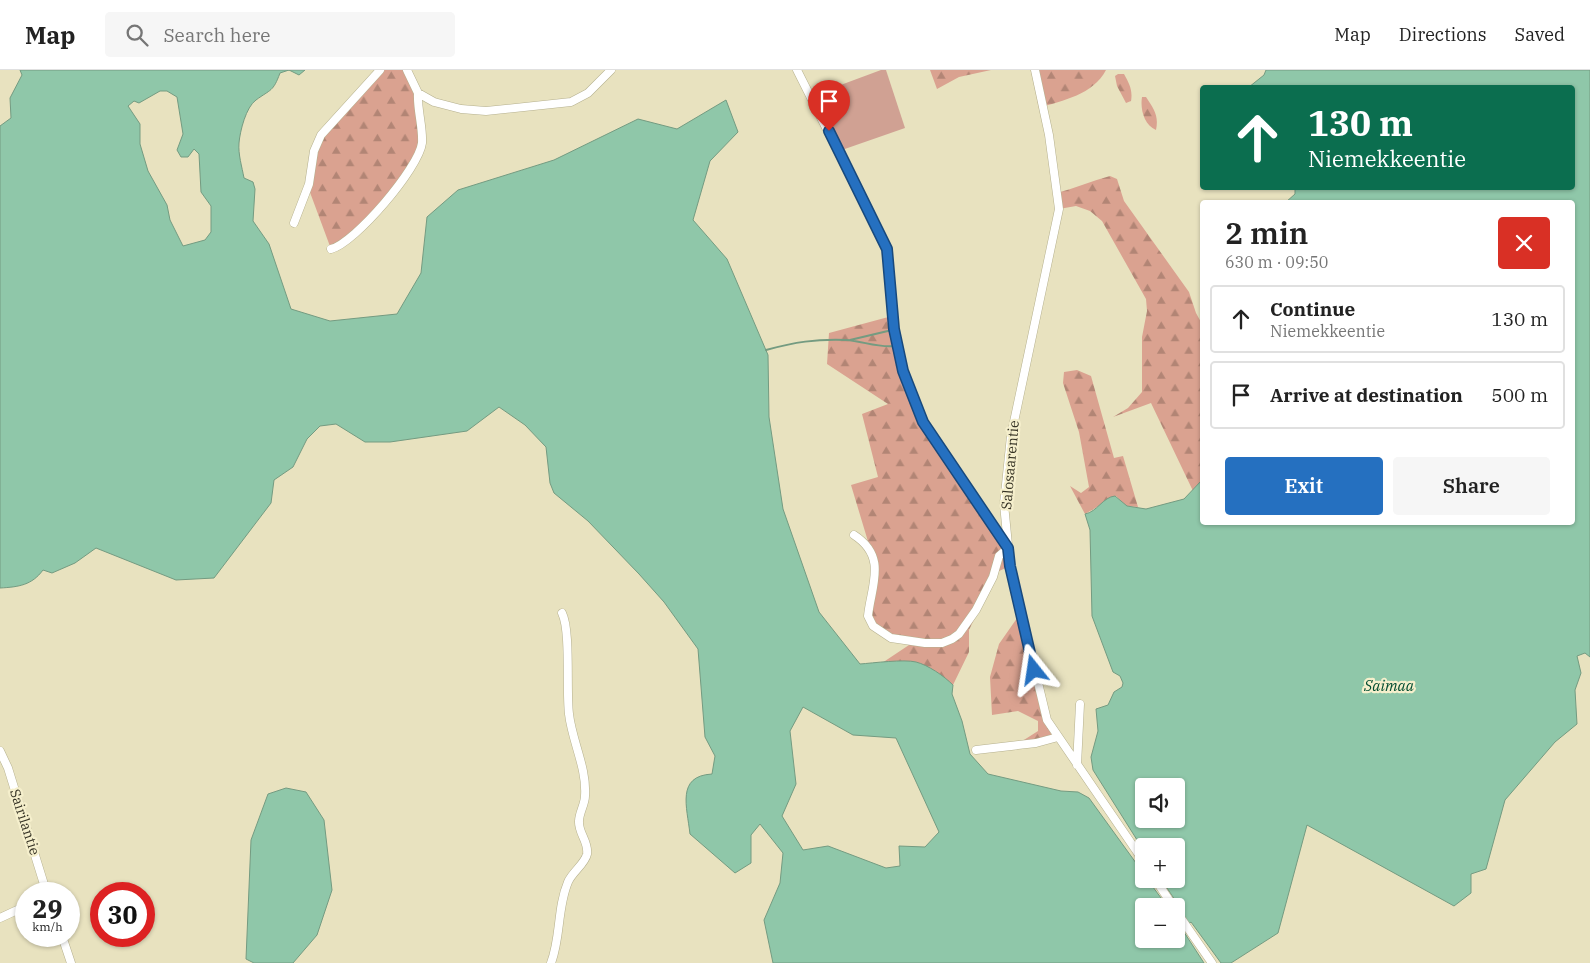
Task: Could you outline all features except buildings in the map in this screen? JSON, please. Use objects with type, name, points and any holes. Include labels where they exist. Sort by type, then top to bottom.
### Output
[{"type":"street","points":[[294,223],[309,184],[314,151],[320,135],[380,70]]},
{"type":"street","points":[[331,249],[343,244],[355,235],[392,194],[418,156],[422,144],[418,93],[407,70]]},
{"type":"street","points":[[418,93],[434,102],[461,110],[486,110],[571,102],[588,93],[610,70]]},
{"type":"street","points":[[798,70],[887,249],[892,321],[903,371],[915,406],[923,422],[1008,548],[999,556],[993,577],[959,634],[942,643],[925,643],[891,638],[873,626],[868,616],[875,584],[873,558],[867,546],[854,535]]},
{"type":"street","name":"Salosaarentie","points":[[1035,70],[1049,135],[1059,209],[1010,436],[1004,504],[1010,566],[1047,720],[1135,849]]},
{"type":"street","points":[[551,963],[568,881],[585,860],[587,853],[580,833],[579,821],[585,796],[581,764],[568,712],[566,631],[562,613]]},
{"type":"street","points":[[1077,765],[1080,704]]},
{"type":"street","points":[[976,750],[1036,743],[1058,737]]},
{"type":"street","name":"Sairilantie","points":[[0,751],[8,768],[43,882]]},
{"type":"street","points":[[0,918],[15,911]]},
{"type":"street","points":[[1185,923],[1212,963]]},
{"type":"street","points":[[66,947],[71,963]]},
{"type":"shaded area","points":[[881,70],[886,70],[905,128],[839,151],[811,96]]},
{"type":"green space","points":[[380,70],[407,70],[418,93],[420,125],[418,156],[355,235],[331,249],[308,187],[321,135]]},
{"type":"green space","points":[[930,70],[991,70],[959,77],[937,89]]},
{"type":"green space","points":[[1031,70],[1106,70],[1085,91],[1039,108]]},
{"type":"green space","points":[[1124,74],[1130,87],[1131,101],[1126,103],[1117,86],[1115,76]]},
{"type":"green space","points":[[1142,97],[1146,97],[1155,113],[1157,121],[1156,130],[1146,121],[1142,107]]},
{"type":"green space","points":[[1110,176],[1117,179],[1124,201],[1189,292],[1200,320],[1200,482],[1193,491],[1151,403],[1113,417],[1128,408],[1142,392],[1142,337],[1147,311],[1146,299],[1102,221],[1090,211],[1076,206],[1059,209],[1057,193]]},
{"type":"green space","points":[[892,316],[915,406],[1008,548],[1010,566],[997,572],[969,630],[969,652],[953,685],[938,673],[916,662],[882,663],[915,641],[891,638],[868,616],[873,558],[851,485],[878,477],[862,414],[888,404],[827,364],[829,333]]},
{"type":"green space","points":[[1077,370],[1091,376],[1114,458],[1123,456],[1138,507],[1126,506],[1116,496],[1085,514],[1070,486],[1081,493],[1089,487],[1079,432],[1063,383],[1064,372]]},
{"type":"green space","points":[[1020,614],[1052,738],[1013,747],[1038,731],[1038,721],[1018,711],[992,715],[990,677],[999,644]]},
{"type":"water","name":"Saimaa","points":[[20,70],[289,70],[280,73],[273,87],[252,103],[249,108],[241,132],[239,143],[240,156],[244,178],[253,182],[255,189],[253,221],[269,244],[291,309],[330,321],[397,314],[421,273],[427,217],[458,190],[554,160],[638,119],[677,129],[726,100],[738,132],[710,161],[693,220],[727,259],[768,355],[769,417],[783,509],[819,612],[860,664],[896,661],[916,662],[936,671],[953,685],[952,694],[962,721],[970,754],[988,774],[1061,791],[1078,792],[1089,798],[1135,862],[1135,888],[1154,888],[1161,898],[1135,898],[1135,948],[1185,948],[1185,934],[1204,963],[773,963],[764,920],[780,883],[783,853],[760,824],[751,835],[751,863],[735,873],[690,834],[686,804],[688,787],[693,780],[712,774],[715,756],[705,737],[698,649],[664,602],[639,574],[588,521],[554,493],[550,483],[546,447],[525,425],[499,407],[467,431],[390,442],[365,442],[336,424],[320,426],[307,439],[293,467],[274,480],[271,503],[214,578],[176,580],[96,548],[75,563],[52,573],[43,570],[30,582],[13,587],[0,588],[0,126],[11,118],[10,98],[22,75]],"holes":[[[160,91],[167,91],[177,97],[183,134],[177,150],[181,157],[188,157],[194,149],[199,154],[201,192],[211,206],[211,232],[205,240],[183,246],[170,220],[167,205],[148,171],[140,144],[140,124],[128,106],[134,101],[139,103]],[[803,707],[853,735],[896,738],[939,832],[925,847],[899,846],[900,866],[886,868],[828,846],[803,850],[782,816],[796,784],[790,731]]]},
{"type":"water","points":[[289,70],[305,70],[299,75]]},
{"type":"water","name":"Saimaa","points":[[1266,70],[1590,70],[1590,657],[1585,653],[1577,656],[1581,673],[1575,690],[1577,724],[1555,742],[1505,800],[1486,869],[1471,874],[1471,893],[1454,906],[1307,825],[1278,933],[1231,963],[1221,963],[1191,922],[1185,927],[1185,898],[1174,898],[1167,888],[1185,888],[1185,838],[1136,838],[1093,770],[1091,757],[1098,731],[1096,709],[1108,705],[1114,692],[1122,687],[1123,683],[1120,676],[1113,672],[1092,616],[1090,530],[1085,514],[1107,499],[1115,496],[1127,506],[1146,509],[1184,499],[1200,482],[1200,525],[1575,525],[1575,200],[1288,200],[1295,194],[1295,190],[1575,190],[1575,85],[1252,85],[1264,75]]},
{"type":"water","points":[[286,788],[306,792],[324,820],[332,890],[317,935],[293,963],[254,963],[246,959],[251,840],[268,794]]},
{"type":"waterway","points":[[850,340],[892,330]]},
{"type":"waterway","points":[[766,350],[796,343],[824,340],[846,340],[882,346],[895,346]]},
{"type":"route","points":[[829,131],[887,249],[892,321],[903,371],[915,406],[923,422],[1008,548],[1010,566],[1034,670]]}]
